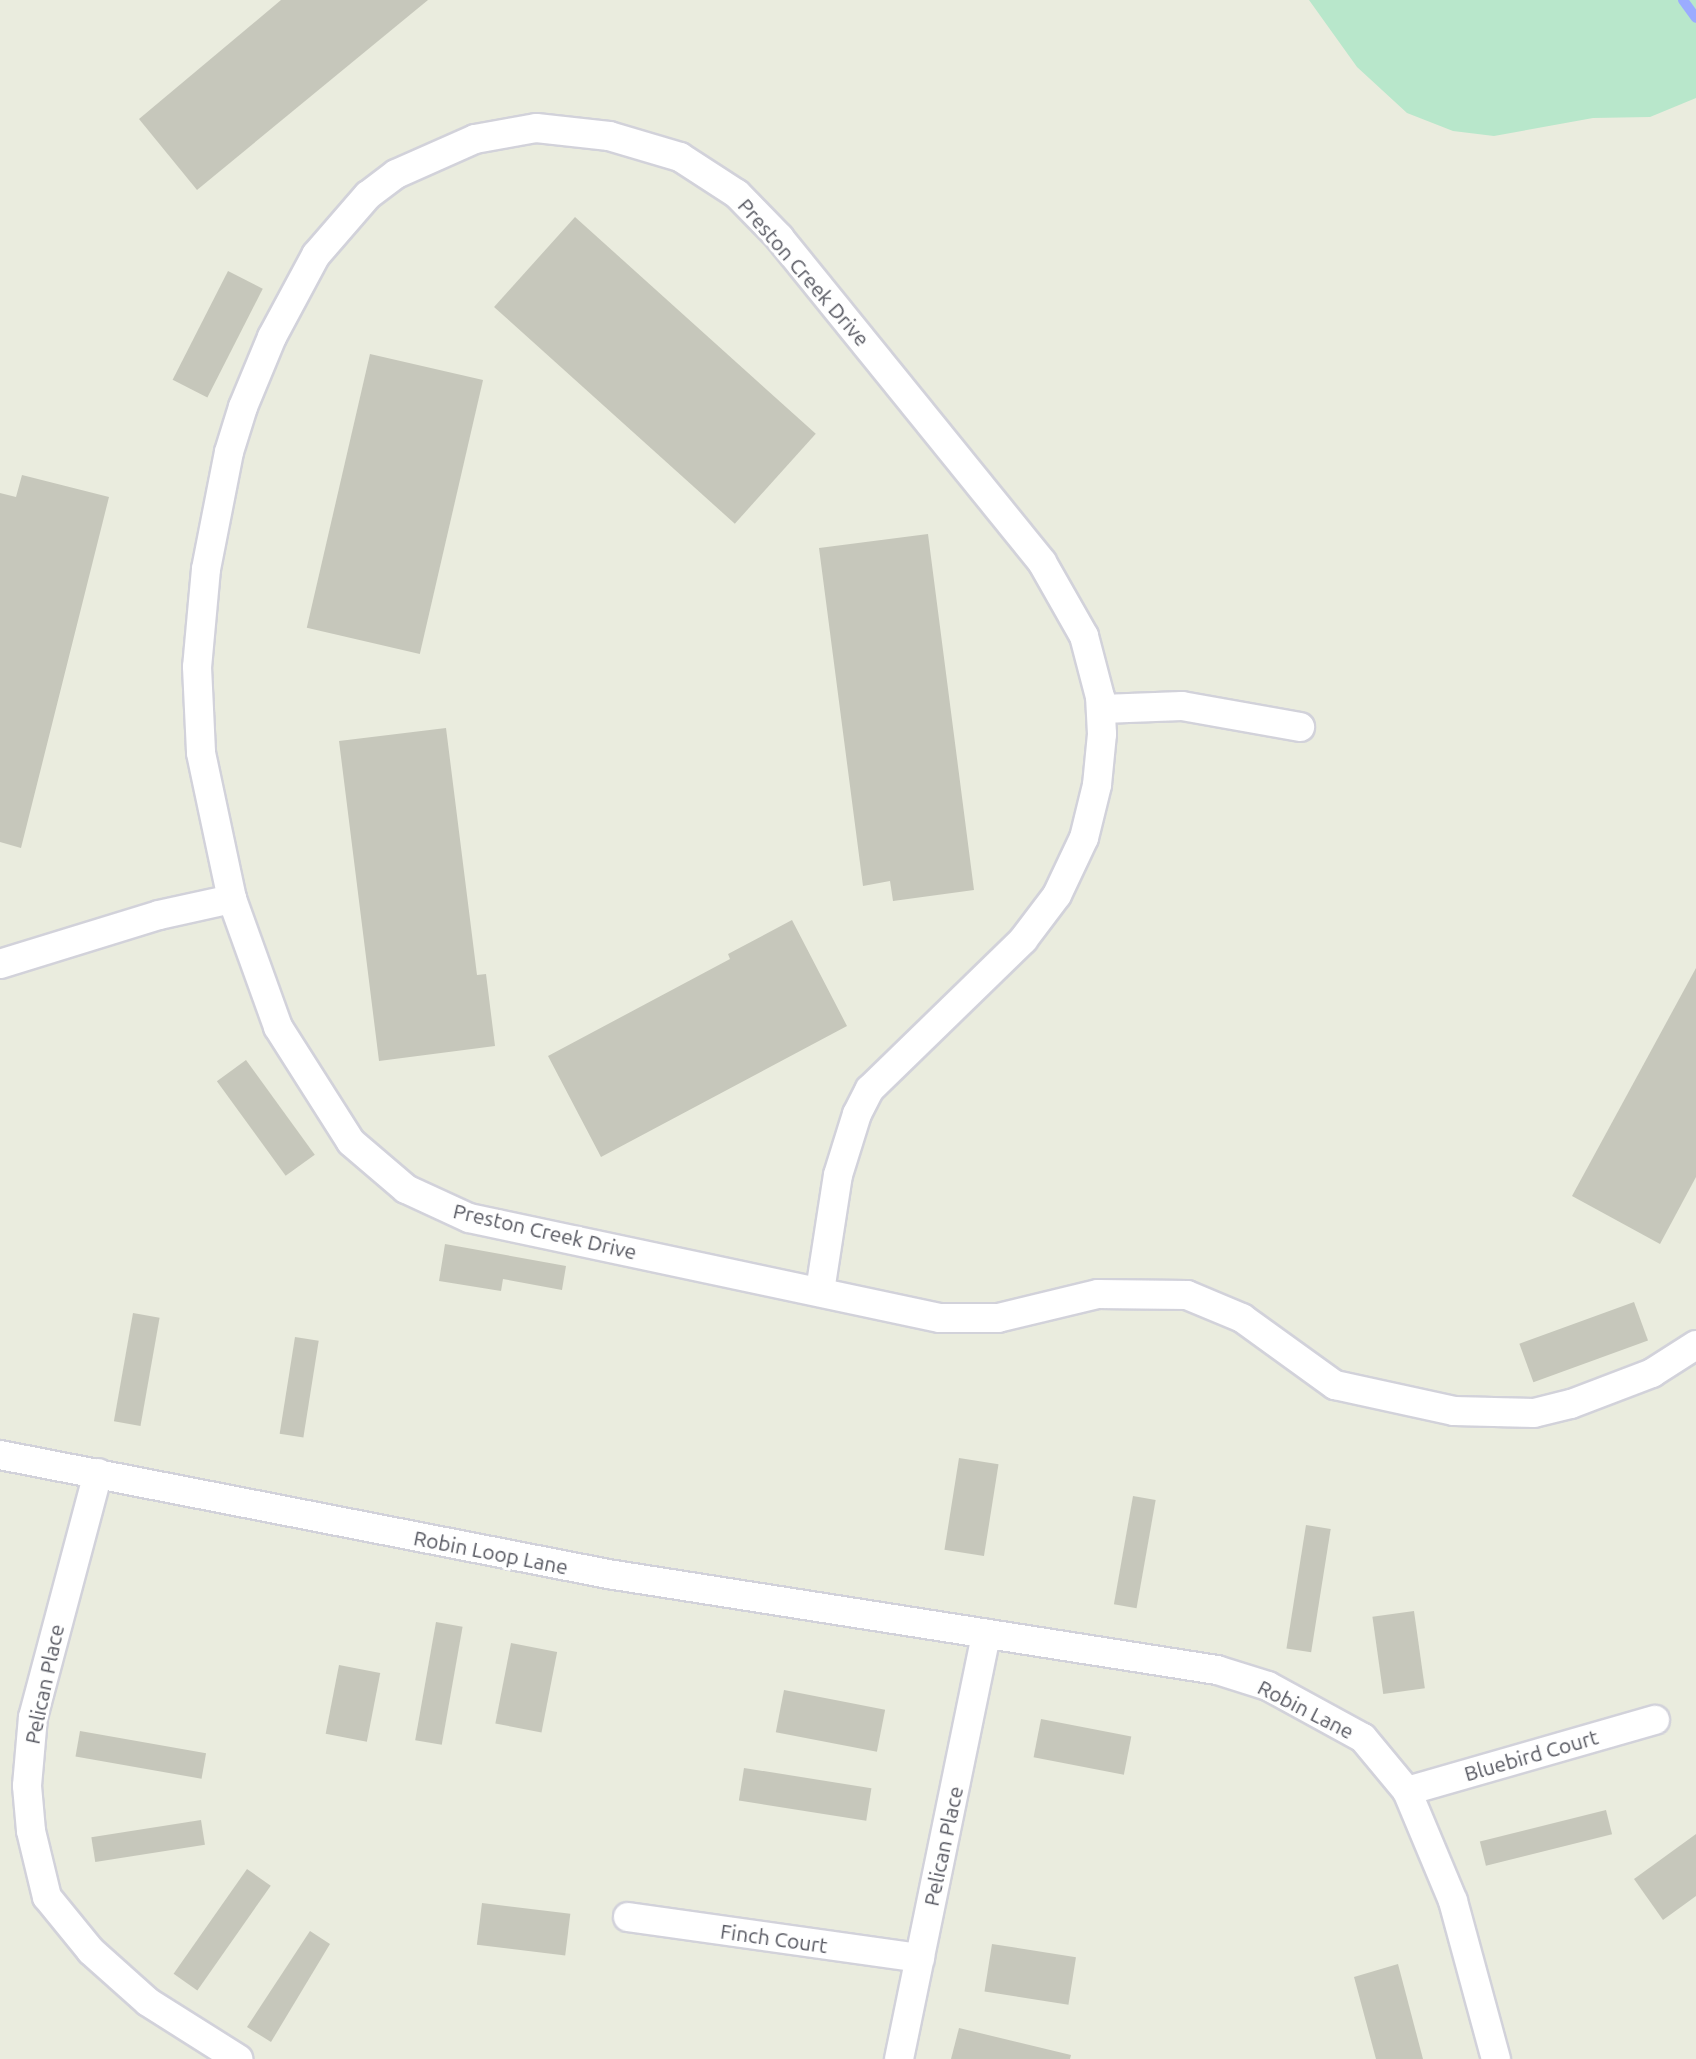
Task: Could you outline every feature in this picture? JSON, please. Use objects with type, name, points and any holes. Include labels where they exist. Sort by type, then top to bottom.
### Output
[{"type":"street","name":"Preston Creek Drive","points":[[820,1291],[838,1175],[857,1114],[892,1064],[1023,940],[1057,895],[1092,811],[1101,757],[1102,709],[1084,636],[1061,588],[758,213],[706,171],[648,144],[572,130],[508,131],[449,148],[416,163],[368,195],[342,222],[298,287],[243,407],[210,545],[197,667],[201,753],[232,898],[265,997],[293,1056],[351,1142],[406,1189],[469,1218],[940,1318],[971,1321],[1098,1294],[1187,1295],[1242,1318],[1335,1385],[1454,1411],[1497,1415],[1534,1413],[1616,1390],[1696,1345]]},
{"type":"street","points":[[1102,709],[1182,706],[1300,727]]},
{"type":"street","points":[[0,964],[159,915],[232,898]]},
{"type":"street","name":"Robin Loop Lane","points":[[0,1455],[608,1574],[986,1633]]},
{"type":"street","name":"Pelican Place","points":[[98,1473],[33,1717],[27,1786],[31,1831],[47,1898],[91,1951],[148,2002],[238,2059]]},
{"type":"street","name":"Pelican Place","points":[[899,2059],[986,1633]]},
{"type":"street","name":"Robin Lane","points":[[986,1633],[1217,1670],[1268,1686],[1363,1738],[1407,1791],[1453,1901],[1496,2059]]},
{"type":"street","name":"Bluebird Court","points":[[1407,1791],[1655,1720]]},
{"type":"street","name":"Finch Court","points":[[628,1917],[920,1958]]},
{"type":"green space","points":[[1309,0],[1696,0],[1696,98],[1650,117],[1593,118],[1494,136],[1453,131],[1407,113],[1357,67]]},
{"type":"building","points":[[281,0],[428,0],[197,190],[139,119]]},
{"type":"building","points":[[575,217],[816,434],[735,524],[494,307]]},
{"type":"building","points":[[228,271],[263,289],[207,397],[173,380]]},
{"type":"building","points":[[370,354],[483,380],[420,654],[307,628]]},
{"type":"building","points":[[22,475],[109,497],[21,848],[0,842],[0,493],[16,497]]},
{"type":"building","points":[[928,534],[974,890],[893,901],[890,881],[863,886],[819,548]]},
{"type":"building","points":[[446,728],[477,975],[486,974],[495,1046],[379,1061],[339,741]]},
{"type":"building","points":[[792,920],[847,1026],[601,1157],[548,1056],[730,959],[728,954]]},
{"type":"building","points":[[1696,968],[1696,1177],[1660,1244],[1572,1196]]},
{"type":"building","points":[[246,1060],[315,1155],[286,1176],[217,1081]]},
{"type":"building","points":[[445,1244],[566,1266],[562,1290],[503,1279],[501,1291],[439,1281]]},
{"type":"building","points":[[1634,1302],[1648,1341],[1533,1382],[1519,1344]]},
{"type":"building","points":[[133,1313],[160,1318],[140,1426],[114,1421]]},
{"type":"building","points":[[295,1337],[319,1341],[303,1438],[280,1434]]},
{"type":"building","points":[[959,1458],[999,1464],[984,1556],[944,1550]]},
{"type":"building","points":[[1133,1496],[1156,1500],[1137,1608],[1114,1604]]},
{"type":"building","points":[[1306,1525],[1331,1529],[1311,1652],[1286,1648]]},
{"type":"building","points":[[1414,1611],[1425,1688],[1383,1694],[1372,1617]]},
{"type":"building","points":[[436,1622],[463,1627],[442,1745],[415,1740]]},
{"type":"building","points":[[511,1643],[557,1652],[541,1732],[495,1723]]},
{"type":"building","points":[[339,1665],[380,1673],[367,1742],[326,1734]]},
{"type":"building","points":[[784,1690],[885,1710],[877,1752],[776,1732]]},
{"type":"building","points":[[1041,1719],[1131,1737],[1124,1775],[1034,1757]]},
{"type":"building","points":[[80,1731],[206,1753],[202,1779],[75,1757]]},
{"type":"building","points":[[744,1768],[871,1788],[866,1821],[739,1801]]},
{"type":"building","points":[[1606,1810],[1612,1834],[1486,1866],[1480,1841]]},
{"type":"building","points":[[201,1820],[205,1845],[95,1862],[91,1837]]},
{"type":"building","points":[[1696,1834],[1696,1896],[1663,1920],[1634,1879]]},
{"type":"building","points":[[247,1869],[271,1886],[197,1990],[174,1974]]},
{"type":"building","points":[[482,1903],[570,1914],[565,1956],[477,1945]]},
{"type":"building","points":[[310,1931],[330,1944],[271,2042],[247,2027]]},
{"type":"building","points":[[992,1944],[1076,1957],[1068,2005],[984,1991]]},
{"type":"building","points":[[1398,1964],[1423,2059],[1376,2059],[1354,1977]]},
{"type":"building","points":[[959,2028],[1071,2055],[1070,2059],[951,2059]]},
{"type":"waterway","points":[[1683,0],[1696,18]]}]
